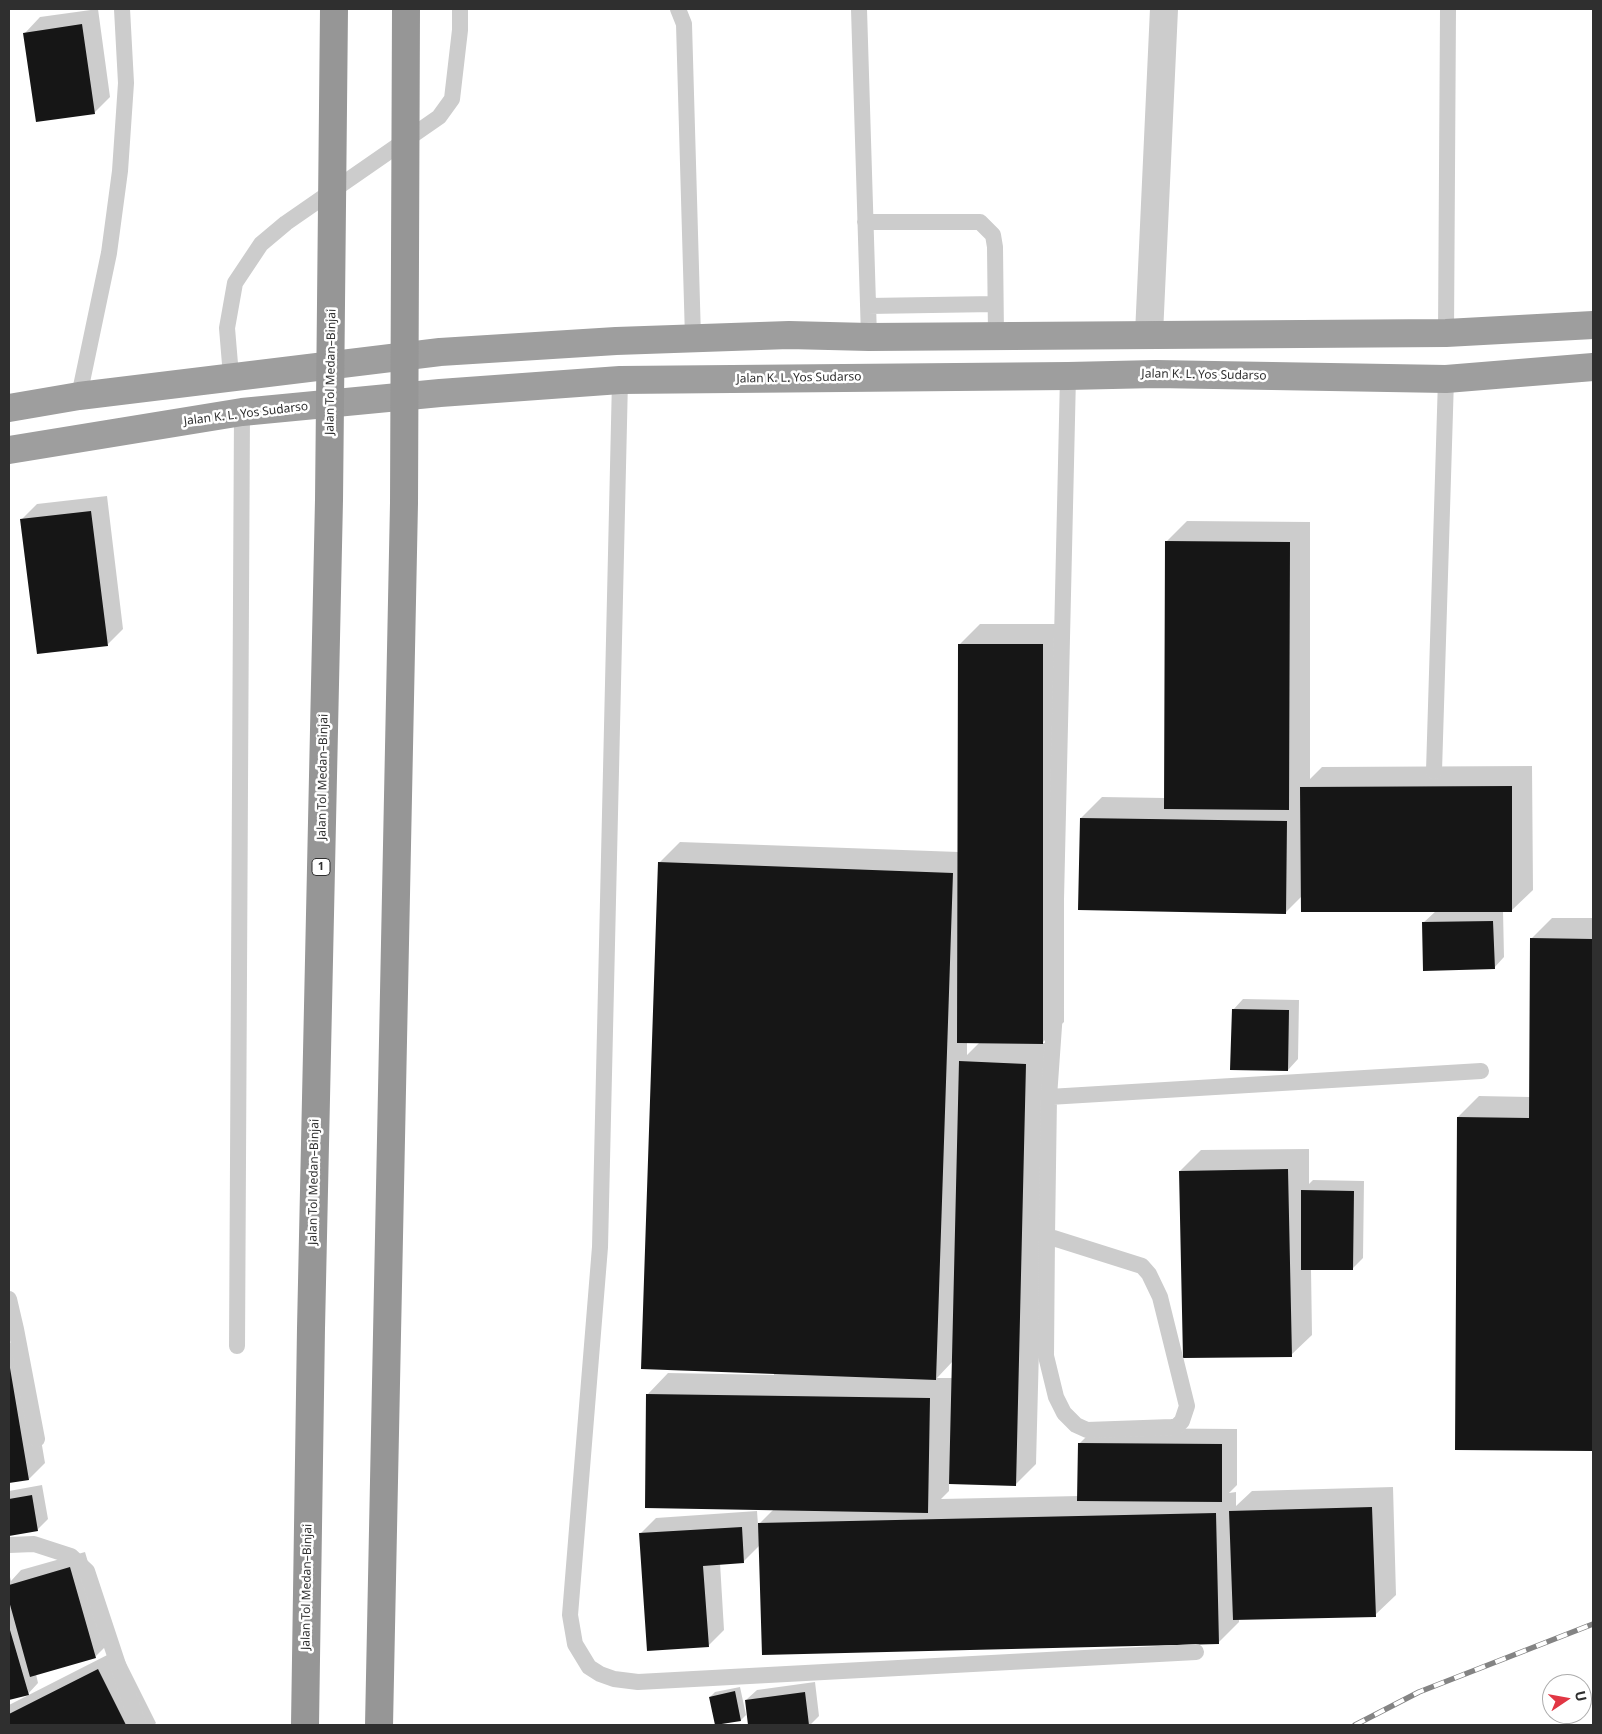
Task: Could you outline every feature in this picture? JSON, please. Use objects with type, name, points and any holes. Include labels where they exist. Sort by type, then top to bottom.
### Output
[{"type":"highway","name":"Jalan Tol Medan–Binjai","points":[[306,1725],[311,1328],[329,500],[334,9]]},
{"type":"highway","points":[[379,1725],[404,513],[406,9]]},
{"type":"highway","points":[[9,408],[79,396],[232,376],[440,352],[693,338],[789,335],[869,337],[1446,333],[1593,325]]},
{"type":"highway","name":"Jalan K. L. Yos Sudarso","points":[[9,450],[242,412],[440,393],[620,380],[1156,374],[1446,379],[1593,367]]},
{"type":"street","points":[[1149,334],[1164,9]]},
{"type":"lane","points":[[79,396],[109,252],[120,171],[126,83],[122,9]]},
{"type":"lane","points":[[232,376],[227,328],[236,283],[261,244],[286,223],[439,117],[452,99],[460,30],[460,9]]},
{"type":"lane","points":[[678,9],[684,24],[693,338]]},
{"type":"lane","points":[[859,9],[869,337]]},
{"type":"lane","points":[[1446,333],[1448,9]]},
{"type":"lane","points":[[865,222],[980,222],[993,235],[995,247],[996,335]]},
{"type":"lane","points":[[868,306],[995,304]]},
{"type":"lane","points":[[1047,1236],[1142,1266],[1150,1274],[1160,1298],[1187,1406],[1182,1421],[1177,1426],[1087,1430],[1076,1425],[1064,1412],[1056,1397],[1046,1356],[1047,1236],[1049,1097],[1056,998],[1056,899],[1068,376]]},
{"type":"lane","points":[[1434,771],[1446,379]]},
{"type":"lane","points":[[620,380],[600,1247],[570,1615],[575,1644],[589,1667],[600,1674],[614,1679],[638,1682],[1196,1652]]},
{"type":"lane","points":[[237,1346],[242,412]]},
{"type":"lane","points":[[1049,1097],[1482,1071]]},
{"type":"lane","points":[[9,1300],[37,1439]]},
{"type":"lane","points":[[9,1545],[34,1544],[70,1556],[87,1571],[138,1725]]},
{"type":"building","points":[[82,24],[95,114],[36,122],[23,33]]},
{"type":"building","points":[[91,511],[108,646],[37,654],[20,519]]},
{"type":"building","points":[[1165,541],[1290,542],[1289,810],[1164,809]]},
{"type":"building","points":[[958,644],[1043,644],[1043,1044],[957,1043]]},
{"type":"building","points":[[1512,786],[1512,912],[1301,912],[1300,787]]},
{"type":"building","points":[[1080,818],[1287,821],[1286,914],[1078,910]]},
{"type":"building","points":[[658,862],[953,873],[936,1380],[641,1369]]},
{"type":"building","points":[[1493,921],[1495,969],[1423,971],[1422,922]]},
{"type":"building","points":[[1530,938],[1593,939],[1593,1451],[1455,1450],[1457,1117],[1529,1118]]},
{"type":"building","points":[[1232,1009],[1289,1010],[1288,1071],[1230,1070]]},
{"type":"building","points":[[959,1061],[1026,1064],[1016,1486],[949,1484]]},
{"type":"building","points":[[1288,1169],[1292,1357],[1183,1358],[1179,1171]]},
{"type":"building","points":[[1301,1190],[1354,1191],[1353,1270],[1301,1270]]},
{"type":"building","points":[[9,1362],[29,1480],[9,1483]]},
{"type":"building","points":[[646,1394],[930,1398],[928,1513],[645,1508]]},
{"type":"building","points":[[1078,1443],[1222,1444],[1222,1502],[1077,1501]]},
{"type":"building","points":[[32,1495],[38,1531],[9,1536],[9,1499]]},
{"type":"building","points":[[1372,1507],[1376,1617],[1233,1620],[1229,1511]]},
{"type":"building","points":[[1216,1513],[1219,1644],[762,1655],[758,1523]]},
{"type":"building","points":[[742,1527],[744,1563],[703,1566],[709,1647],[647,1651],[639,1533]]},
{"type":"building","points":[[70,1567],[96,1658],[30,1677],[9,1601],[9,1585]]},
{"type":"building","points":[[9,1631],[29,1695],[9,1700]]},
{"type":"building","points":[[98,1669],[126,1725],[9,1725],[9,1714]]},
{"type":"building","points":[[735,1691],[741,1721],[715,1725],[709,1697]]},
{"type":"building","points":[[805,1692],[809,1725],[748,1725],[745,1700]]},
{"type":"railway","points":[[1355,1725],[1419,1692],[1593,1624]]}]
